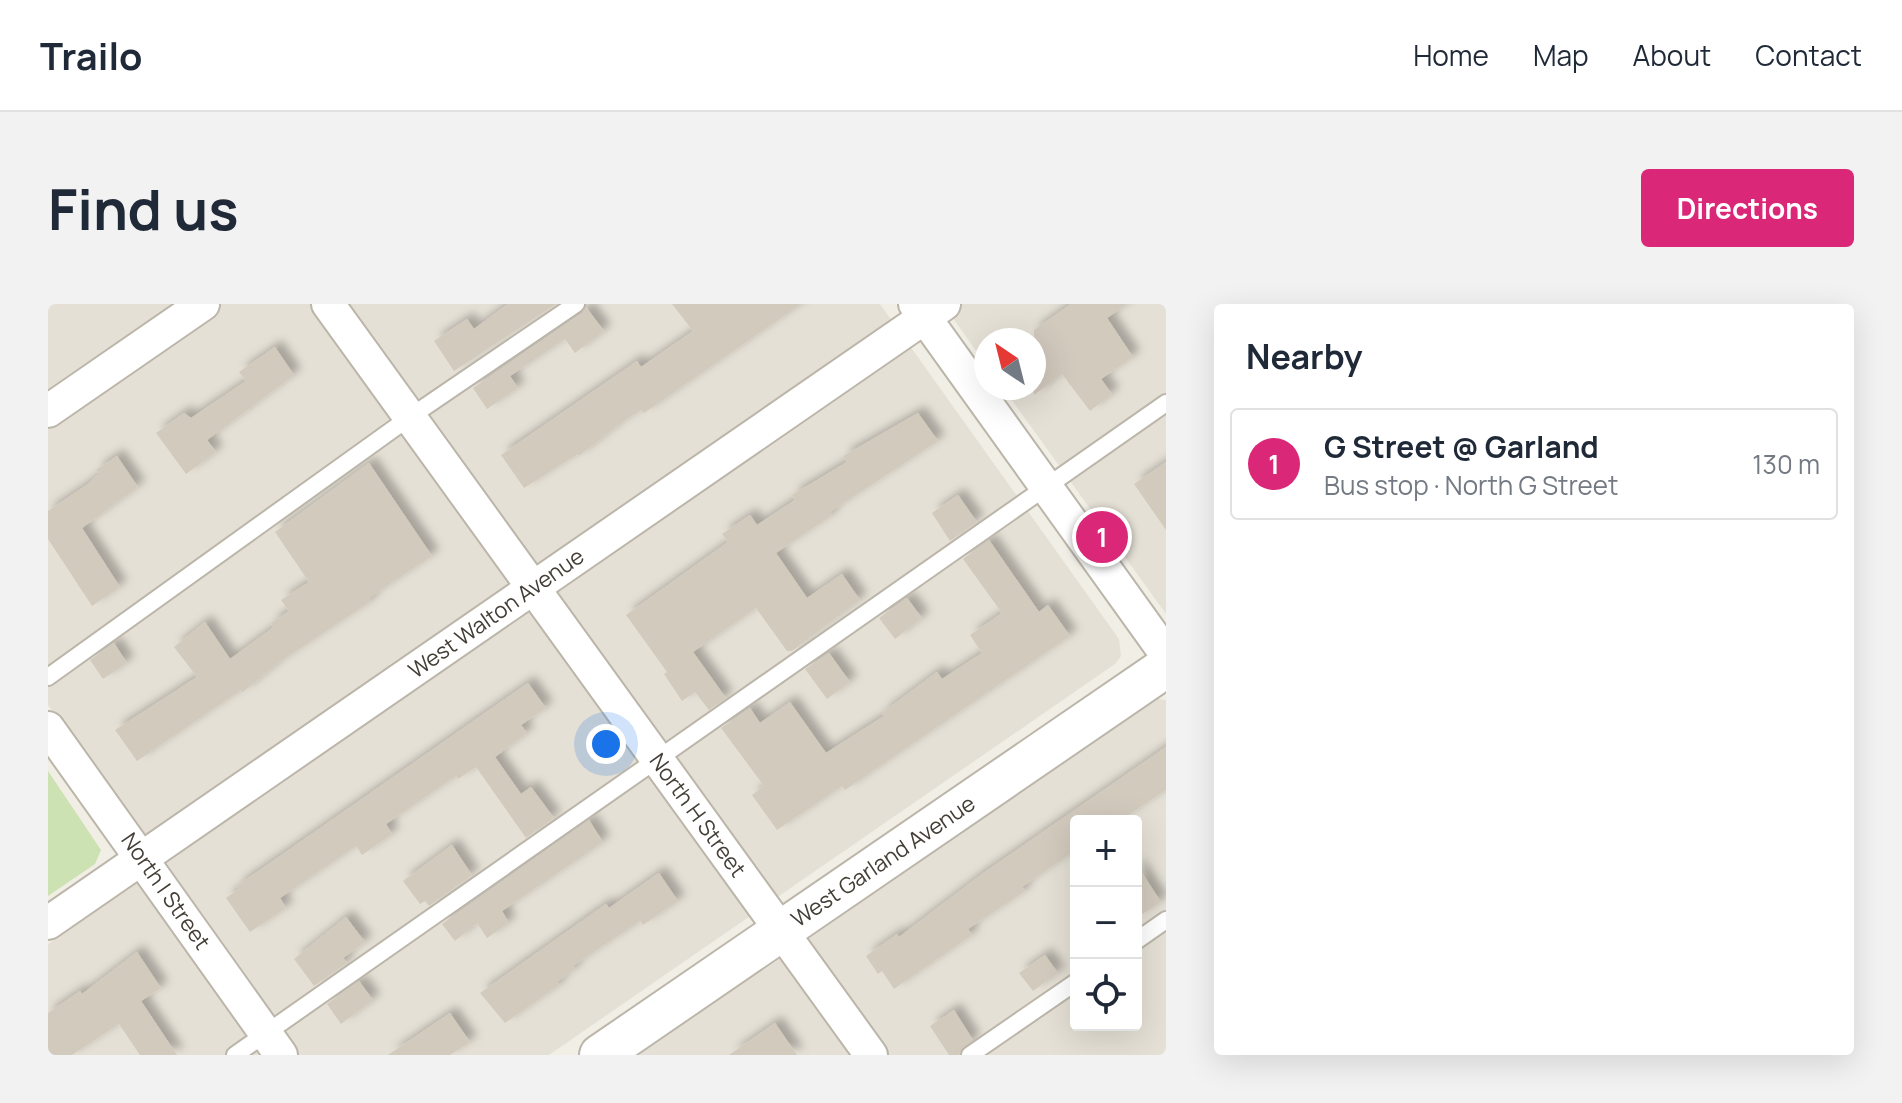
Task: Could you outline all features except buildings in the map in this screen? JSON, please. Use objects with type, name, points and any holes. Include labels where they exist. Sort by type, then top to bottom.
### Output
[{"type":"street","points":[[48,411],[203,304]]},
{"type":"street","name":"North H Street","points":[[328,304],[783,929],[871,1055]]},
{"type":"street","points":[[928,308],[1045,486],[1166,654]]},
{"type":"street","name":"West Walton Avenue","points":[[48,923],[534,587],[928,308]]},
{"type":"street","name":"West Garland Avenue","points":[[600,1055],[1166,667]]},
{"type":"street","name":"North I Street","points":[[48,728],[274,1045]]},
{"type":"lane","points":[[48,677],[410,417],[576,304]]},
{"type":"lane","points":[[235,1055],[274,1045],[656,758],[1166,403]]},
{"type":"lane","points":[[1142,937],[1166,920]]},
{"type":"lane","points":[[970,1055],[1070,986]]},
{"type":"shaded area","points":[[48,304],[880,304],[1119,639],[1121,656],[1115,664],[549,1055],[48,1055],[48,944],[162,865],[48,705]]},
{"type":"shaded area","points":[[943,304],[1166,304],[1166,614],[1012,400],[1046,400],[1046,328],[974,328],[974,348]]},
{"type":"shaded area","points":[[1158,699],[1166,700],[1166,1055],[639,1055]]},
{"type":"green space","points":[[48,771],[101,850],[95,864],[48,896]]},
{"type":"place","name":"G Street @ Garland","points":[[1102,537]]}]
